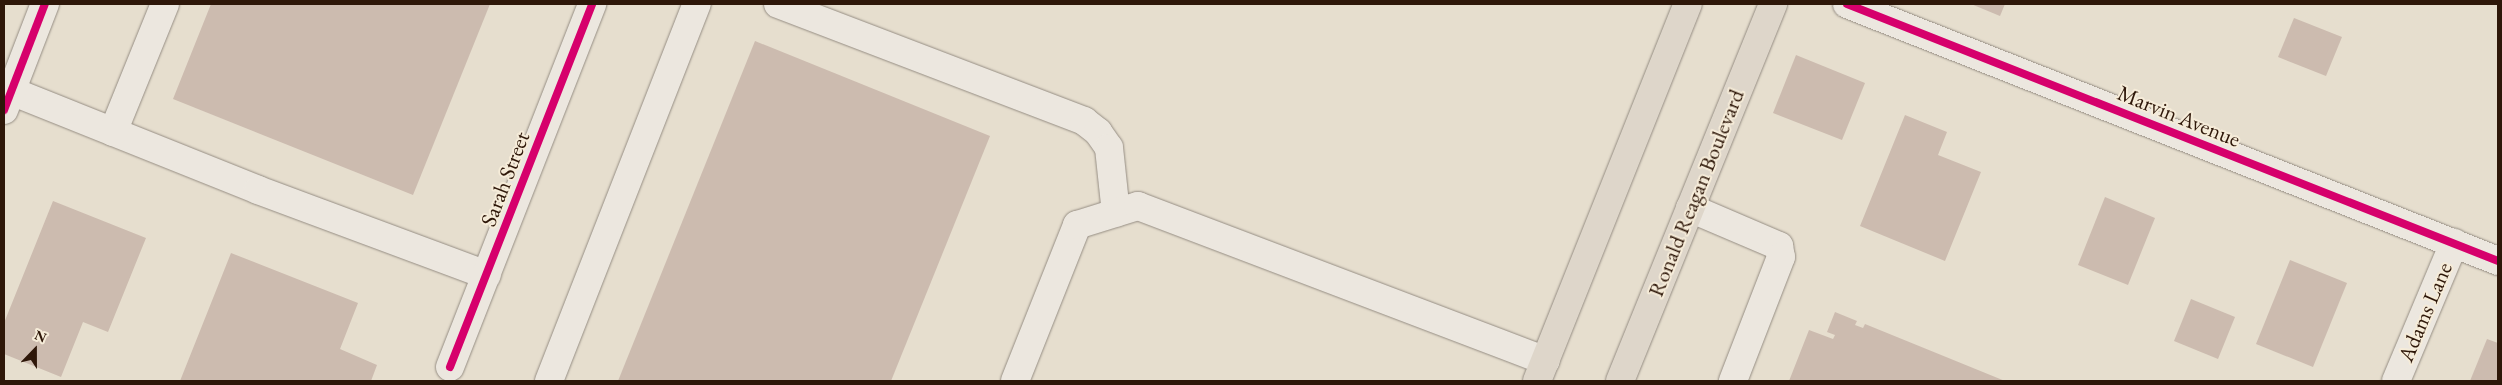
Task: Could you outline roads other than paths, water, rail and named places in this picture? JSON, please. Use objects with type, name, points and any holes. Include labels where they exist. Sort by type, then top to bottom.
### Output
[{"type":"main road","points":[[1542,371],[1688,4]]},
{"type":"main road","name":"Ronald Reagan Boulevard","points":[[1620,381],[1773,4]]},
{"type":"street","points":[[45,4],[8,100],[114,132],[487,275]]},
{"type":"street","points":[[114,132],[165,4]]},
{"type":"street","name":"Sarah Street","points":[[450,367],[592,4]]},
{"type":"street","points":[[549,381],[697,4]]},
{"type":"street","points":[[778,4],[1084,121],[1098,132],[1109,148],[1116,213]]},
{"type":"street","name":"Marvin Avenue","points":[[1847,4],[2498,261]]},
{"type":"street","points":[[1015,381],[1077,225],[1138,206],[1542,371]]},
{"type":"street","points":[[1690,208],[1779,246],[1781,257],[1733,381]]},
{"type":"street","name":"Adams Lane","points":[[2396,381],[2454,243]]}]
